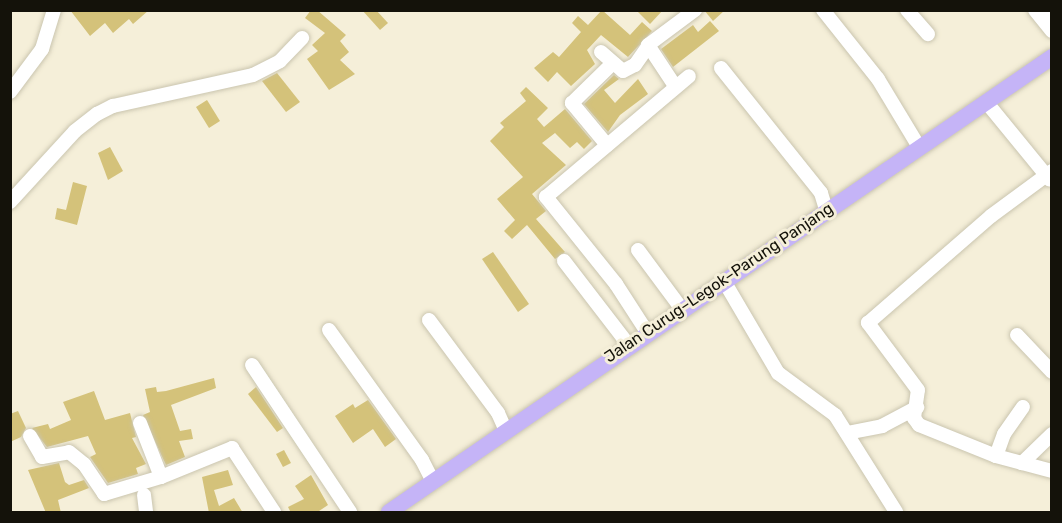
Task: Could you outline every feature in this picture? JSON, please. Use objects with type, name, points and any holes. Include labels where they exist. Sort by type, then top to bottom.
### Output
[{"type":"main road","name":"Jalan Curug–Legok–Parung Panjang","points":[[389,513],[628,344],[1052,57]]},
{"type":"street","points":[[10,92],[42,48],[54,10]]},
{"type":"street","points":[[601,52],[619,71],[630,69],[649,43],[695,10]]},
{"type":"street","points":[[823,10],[878,79],[919,147]]},
{"type":"street","points":[[907,10],[928,34]]},
{"type":"street","points":[[1035,10],[1052,31]]},
{"type":"street","points":[[1048,10],[1052,14]]},
{"type":"street","points":[[10,202],[75,130],[97,114],[113,106],[253,75],[280,60],[302,38]]},
{"type":"street","points":[[647,48],[675,86]]},
{"type":"street","points":[[607,145],[572,103],[611,65]]},
{"type":"street","points":[[721,68],[821,193],[826,209]]},
{"type":"street","points":[[647,332],[616,284],[546,197],[689,76]]},
{"type":"street","points":[[987,103],[1049,176],[869,319],[870,326],[918,390],[914,418],[926,430],[996,456],[1052,471]]},
{"type":"street","points":[[638,250],[681,308]]},
{"type":"street","points":[[564,261],[628,344]]},
{"type":"street","points":[[723,281],[778,373],[827,406],[847,433],[896,513]]},
{"type":"street","points":[[429,320],[498,414],[506,431]]},
{"type":"street","points":[[329,330],[422,460],[433,482]]},
{"type":"street","points":[[1017,335],[1052,372]]},
{"type":"street","points":[[252,365],[350,513]]},
{"type":"street","points":[[847,433],[882,426],[917,407]]},
{"type":"street","points":[[996,456],[1004,434],[1023,407]]},
{"type":"street","points":[[141,423],[161,477]]},
{"type":"street","points":[[1022,463],[1052,434]]},
{"type":"street","points":[[30,436],[42,457],[69,452],[84,464],[104,494],[161,477],[232,448],[274,513]]},
{"type":"street","points":[[144,495],[146,513]]},
{"type":"building","points":[[70,10],[149,10],[133,24],[129,19],[113,33],[105,23],[90,36]]},
{"type":"building","points":[[311,10],[317,10],[346,35],[340,41],[349,52],[340,60],[355,74],[329,90],[307,59],[318,51],[312,45],[325,33],[305,18]]},
{"type":"building","points":[[362,10],[376,10],[388,23],[380,30]]},
{"type":"building","points":[[602,10],[630,35],[642,22],[652,31],[628,57],[601,35],[587,50],[595,64],[571,86],[557,72],[548,82],[534,68],[553,52],[559,57],[581,32],[572,23],[578,16],[588,25]]},
{"type":"building","points":[[636,10],[663,10],[650,24]]},
{"type":"building","points":[[704,10],[725,10],[713,21]]},
{"type":"building","points":[[710,21],[719,31],[673,67],[661,49],[693,25],[698,32]]},
{"type":"building","points":[[277,73],[300,102],[286,112],[262,81]]},
{"type":"building","points":[[614,75],[619,79],[604,90],[615,103],[638,79],[648,94],[620,115],[608,132],[584,104]]},
{"type":"building","points":[[526,87],[548,108],[537,119],[544,127],[565,109],[592,141],[584,149],[577,142],[570,148],[555,133],[542,143],[566,165],[532,194],[546,211],[536,219],[565,252],[555,259],[527,225],[512,239],[504,231],[515,220],[497,199],[523,177],[490,141],[504,127],[500,123],[526,101],[520,93]]},
{"type":"building","points":[[207,100],[220,121],[209,128],[196,107]]},
{"type":"building","points":[[110,147],[123,171],[108,180],[98,153]]},
{"type":"building","points":[[73,182],[87,186],[77,225],[55,219],[57,208],[66,210]]},
{"type":"building","points":[[493,252],[529,304],[518,312],[482,259]]},
{"type":"building","points":[[214,378],[216,388],[171,405],[180,431],[191,429],[193,439],[179,441],[185,457],[166,465],[143,415],[150,412],[145,389],[156,387],[157,392],[166,391]]},
{"type":"building","points":[[256,387],[283,428],[277,432],[248,394]]},
{"type":"building","points":[[94,391],[105,420],[130,413],[136,437],[132,438],[146,464],[136,468],[138,474],[108,483],[90,457],[96,454],[88,436],[47,447],[32,428],[48,424],[50,429],[71,420],[63,402]]},
{"type":"building","points":[[368,400],[396,439],[385,447],[373,429],[353,443],[335,416],[353,404],[355,408]]},
{"type":"building","points":[[18,411],[26,428],[21,437],[10,442],[10,414]]},
{"type":"building","points":[[284,450],[291,463],[283,467],[276,454]]},
{"type":"building","points":[[59,463],[65,482],[69,485],[84,480],[89,488],[58,500],[61,513],[46,513],[28,470]]},
{"type":"building","points":[[228,470],[233,485],[214,490],[219,506],[234,498],[243,513],[209,513],[202,477]]},
{"type":"building","points":[[311,475],[328,505],[316,513],[291,513],[288,507],[304,499],[295,486]]}]
